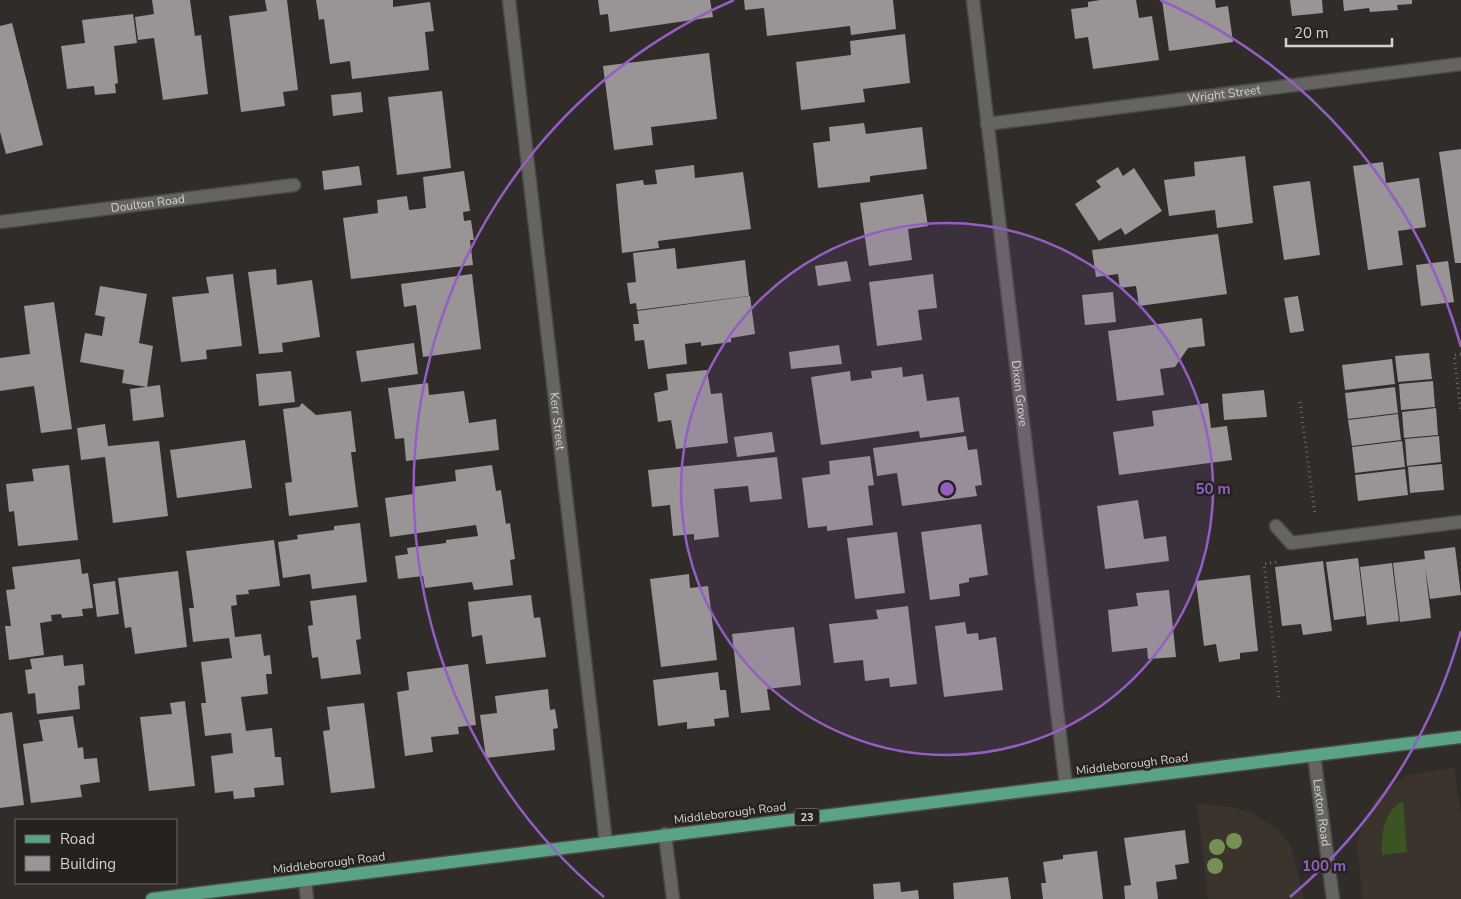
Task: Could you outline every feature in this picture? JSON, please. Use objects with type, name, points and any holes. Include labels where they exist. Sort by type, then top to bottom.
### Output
[{"type":"main road","name":"Middleborough Road","points":[[152,899],[606,843],[665,834],[1461,737]]},
{"type":"street","name":"Kerr Street","points":[[509,0],[606,843]]},
{"type":"street","name":"Dixon Grove","points":[[973,0],[1066,786]]},
{"type":"street","name":"Wright Street","points":[[987,124],[1461,64]]},
{"type":"street","name":"Doulton Road","points":[[0,222],[294,185]]},
{"type":"street","points":[[1276,526],[1291,543],[1461,522]]},
{"type":"street","name":"Lexton Road","points":[[1314,755],[1333,899]]},
{"type":"street","points":[[665,834],[673,899]]},
{"type":"street","points":[[305,880],[307,899]]},
{"type":"path","points":[[1461,354],[1454,355],[1461,412]]},
{"type":"path","points":[[1300,402],[1315,518]]},
{"type":"path","points":[[1279,697],[1264,564],[1283,562]]},
{"type":"shaded area","points":[[1454,768],[1461,816],[1461,899],[1363,899],[1357,845],[1362,827],[1375,800],[1390,786],[1408,775]]},
{"type":"shaded area","points":[[1197,804],[1232,807],[1252,813],[1278,830],[1291,846],[1304,899],[1208,899]]},
{"type":"green space","points":[[1403,801],[1407,852],[1382,855],[1383,832],[1387,817],[1396,805]]},
{"type":"building","points":[[152,0],[190,0],[195,36],[201,35],[208,94],[163,100],[154,38],[138,40],[135,17],[154,14]]},
{"type":"building","points":[[265,0],[287,0],[298,90],[283,92],[285,106],[241,112],[229,16],[267,11]]},
{"type":"building","points":[[316,0],[393,0],[393,7],[430,2],[434,31],[425,32],[429,70],[352,79],[350,61],[330,64],[324,19],[319,20]]},
{"type":"building","points":[[598,0],[710,0],[713,17],[610,32],[608,14],[600,15]]},
{"type":"building","points":[[744,0],[893,0],[896,29],[851,35],[850,26],[767,36],[764,8],[745,10]]},
{"type":"building","points":[[1136,0],[1139,18],[1152,16],[1159,60],[1093,69],[1088,37],[1075,39],[1071,9],[1088,7],[1088,2]]},
{"type":"building","points":[[1162,0],[1215,0],[1216,8],[1228,6],[1233,42],[1169,51]]},
{"type":"building","points":[[1290,0],[1322,0],[1323,13],[1292,16]]},
{"type":"building","points":[[1343,0],[1412,0],[1412,4],[1397,5],[1398,10],[1370,12],[1369,8],[1344,11]]},
{"type":"building","points":[[133,14],[137,43],[114,46],[118,83],[115,84],[116,93],[95,95],[94,86],[67,89],[61,46],[85,43],[82,20]]},
{"type":"building","points":[[12,23],[43,145],[6,154],[0,132],[0,26]]},
{"type":"building","points":[[905,34],[910,83],[863,89],[865,102],[801,110],[796,62],[851,55],[850,41]]},
{"type":"building","points":[[709,53],[717,119],[651,127],[653,145],[614,150],[603,66]]},
{"type":"building","points":[[442,91],[451,168],[397,175],[388,97]]},
{"type":"building","points":[[361,92],[363,112],[333,116],[331,95]]},
{"type":"building","points":[[864,123],[866,134],[922,127],[927,169],[870,176],[870,182],[818,188],[813,143],[830,141],[829,127]]},
{"type":"building","points":[[1461,149],[1461,263],[1455,263],[1439,152]]},
{"type":"building","points":[[1245,156],[1253,223],[1217,228],[1215,210],[1169,216],[1164,180],[1195,176],[1194,162]]},
{"type":"building","points":[[1383,162],[1386,183],[1419,178],[1426,227],[1398,231],[1403,265],[1368,270],[1353,166]]},
{"type":"building","points":[[694,165],[695,178],[743,172],[751,229],[658,241],[659,248],[622,253],[616,184],[643,180],[644,185],[657,184],[655,170]]},
{"type":"building","points":[[359,166],[362,185],[324,190],[322,171]]},
{"type":"building","points":[[1118,167],[1123,176],[1134,168],[1162,211],[1125,235],[1121,228],[1099,241],[1075,204],[1101,187],[1096,181]]},
{"type":"building","points":[[464,171],[470,211],[463,212],[464,221],[471,220],[474,240],[470,240],[473,265],[351,279],[343,218],[378,213],[377,200],[407,196],[409,210],[426,208],[423,177]]},
{"type":"building","points":[[1310,181],[1320,255],[1284,260],[1273,186]]},
{"type":"building","points":[[923,194],[928,226],[908,229],[912,260],[869,266],[860,203]]},
{"type":"building","points":[[1218,234],[1227,294],[1139,306],[1136,286],[1120,288],[1118,274],[1096,277],[1092,250]]},
{"type":"building","points":[[675,248],[677,269],[745,260],[749,296],[637,310],[636,303],[630,304],[627,283],[636,282],[633,253]]},
{"type":"building","points":[[847,261],[851,281],[818,286],[815,266]]},
{"type":"building","points":[[1448,261],[1454,302],[1421,306],[1416,265]]},
{"type":"building","points":[[276,269],[277,285],[312,280],[320,337],[282,343],[283,352],[259,354],[248,272]]},
{"type":"building","points":[[233,274],[242,346],[206,350],[207,359],[181,362],[172,297],[209,293],[206,277]]},
{"type":"building","points":[[472,274],[481,349],[423,357],[416,305],[404,307],[401,284]]},
{"type":"building","points":[[933,274],[937,308],[918,310],[922,340],[877,346],[869,282]]},
{"type":"building","points":[[100,286],[147,294],[139,343],[153,346],[147,387],[122,383],[124,370],[80,362],[85,333],[102,336],[105,317],[95,315]]},
{"type":"building","points":[[1113,292],[1116,322],[1085,325],[1082,295]]},
{"type":"building","points":[[750,296],[755,334],[731,338],[731,342],[701,346],[701,342],[685,344],[687,364],[648,369],[644,340],[635,341],[633,324],[639,324],[637,311]]},
{"type":"building","points":[[1298,296],[1304,331],[1290,333],[1284,298]]},
{"type":"building","points":[[54,302],[72,429],[41,433],[34,386],[0,391],[0,358],[30,354],[24,306]]},
{"type":"building","points":[[1202,318],[1205,346],[1188,348],[1175,367],[1160,369],[1164,395],[1117,401],[1108,331]]},
{"type":"building","points":[[414,343],[418,374],[361,382],[356,351]]},
{"type":"building","points":[[839,345],[842,364],[791,369],[789,352]]},
{"type":"building","points":[[1429,353],[1432,379],[1398,382],[1395,356]]},
{"type":"building","points":[[1392,359],[1395,384],[1345,390],[1342,365]]},
{"type":"building","points":[[902,367],[903,377],[923,374],[927,401],[959,397],[964,432],[920,438],[919,431],[821,445],[811,377],[850,371],[851,381],[872,378],[871,371]]},
{"type":"building","points":[[707,370],[711,394],[722,393],[728,443],[676,449],[671,420],[658,422],[654,393],[668,390],[666,374]]},
{"type":"building","points":[[291,371],[295,402],[259,406],[256,374]]},
{"type":"building","points":[[1433,381],[1435,407],[1401,410],[1399,384]]},
{"type":"building","points":[[428,383],[429,395],[464,391],[469,423],[496,419],[499,450],[406,461],[404,438],[395,439],[388,388]]},
{"type":"building","points":[[160,385],[164,417],[133,421],[130,389]]},
{"type":"building","points":[[1395,387],[1398,413],[1348,419],[1345,393]]},
{"type":"building","points":[[1264,390],[1267,417],[1224,420],[1222,394]]},
{"type":"building","points":[[302,403],[316,415],[351,411],[356,452],[351,452],[358,507],[289,516],[285,483],[292,482],[283,409],[299,407]]},
{"type":"building","points":[[1208,403],[1211,428],[1227,426],[1232,460],[1119,475],[1113,432],[1154,426],[1152,411]]},
{"type":"building","points":[[1436,408],[1438,435],[1404,438],[1402,412]]},
{"type":"building","points":[[1398,414],[1401,440],[1352,446],[1348,420]]},
{"type":"building","points":[[105,424],[108,446],[159,441],[168,516],[113,523],[105,457],[81,460],[77,428]]},
{"type":"building","points":[[772,432],[775,452],[737,457],[734,437]]},
{"type":"building","points":[[966,436],[968,450],[977,449],[982,485],[975,486],[977,496],[902,506],[897,473],[877,476],[873,448]]},
{"type":"building","points":[[1439,436],[1441,462],[1407,466],[1405,439]]},
{"type":"building","points":[[245,440],[252,488],[177,498],[170,450]]},
{"type":"building","points":[[1402,441],[1405,467],[1355,473],[1352,447]]},
{"type":"building","points":[[870,456],[874,485],[868,486],[873,525],[827,531],[827,526],[808,528],[802,478],[830,474],[829,461]]},
{"type":"building","points":[[777,457],[782,499],[750,502],[748,486],[714,489],[719,537],[694,540],[694,534],[673,536],[670,505],[652,507],[648,470]]},
{"type":"building","points":[[1442,464],[1444,490],[1410,493],[1408,467]]},
{"type":"building","points":[[69,465],[78,540],[18,546],[14,511],[9,512],[6,484],[34,481],[32,469]]},
{"type":"building","points":[[492,465],[496,491],[501,490],[506,524],[510,523],[515,559],[510,560],[513,585],[474,590],[472,582],[425,588],[423,576],[398,579],[395,556],[408,554],[407,548],[446,543],[446,540],[478,536],[476,525],[390,537],[385,498],[413,494],[413,487],[456,481],[455,470]]},
{"type":"building","points":[[1405,469],[1408,495],[1358,501],[1355,475]]},
{"type":"building","points":[[1138,500],[1144,539],[1166,536],[1169,561],[1105,569],[1097,506]]},
{"type":"building","points":[[360,523],[367,582],[312,589],[310,574],[283,578],[278,542],[298,539],[297,535],[334,530],[334,526]]},
{"type":"building","points":[[981,524],[988,575],[969,578],[969,582],[959,584],[960,596],[930,600],[921,532]]},
{"type":"building","points":[[897,532],[905,593],[855,599],[847,538]]},
{"type":"building","points":[[274,540],[280,586],[248,590],[249,594],[236,595],[237,605],[231,606],[235,637],[261,634],[264,656],[270,655],[272,674],[266,674],[268,694],[241,697],[246,731],[272,728],[275,757],[281,757],[284,785],[254,788],[255,797],[234,799],[233,791],[215,793],[211,756],[233,753],[231,733],[205,736],[201,703],[206,703],[201,662],[232,658],[229,638],[193,642],[189,608],[194,608],[186,551]]},
{"type":"building","points":[[1455,547],[1461,595],[1430,599],[1425,567],[1431,618],[1400,622],[1393,563],[1425,559],[1424,551]]},
{"type":"building","points":[[1358,558],[1365,616],[1334,620],[1326,562]]},
{"type":"building","points":[[80,559],[82,574],[88,573],[93,608],[82,609],[83,616],[62,618],[61,614],[51,615],[52,621],[40,623],[44,655],[9,660],[5,626],[11,626],[6,590],[15,589],[12,567]]},
{"type":"building","points":[[1323,561],[1332,631],[1303,635],[1301,624],[1282,626],[1275,567]]},
{"type":"building","points":[[1392,563],[1399,621],[1367,625],[1360,567]]},
{"type":"building","points":[[178,571],[187,647],[135,654],[131,627],[125,628],[118,578]]},
{"type":"building","points":[[689,574],[690,588],[708,586],[717,660],[661,667],[650,579]]},
{"type":"building","points":[[1250,575],[1258,651],[1240,653],[1240,659],[1219,662],[1216,644],[1204,646],[1196,581]]},
{"type":"building","points":[[115,581],[119,614],[97,617],[93,584]]},
{"type":"building","points":[[1169,590],[1176,657],[1148,659],[1147,648],[1112,652],[1108,610],[1138,606],[1136,593]]},
{"type":"building","points":[[356,595],[361,639],[356,640],[361,674],[321,679],[318,657],[312,658],[308,626],[313,625],[310,601]]},
{"type":"building","points":[[531,595],[534,618],[540,617],[546,657],[486,664],[482,635],[472,637],[468,602]]},
{"type":"building","points":[[908,606],[917,684],[890,687],[889,678],[865,681],[863,660],[834,663],[829,624],[878,619],[876,610]]},
{"type":"building","points":[[965,622],[967,634],[978,633],[979,640],[996,637],[1003,690],[944,697],[935,626]]},
{"type":"building","points":[[794,627],[801,685],[767,689],[770,710],[741,713],[732,634]]},
{"type":"building","points":[[63,655],[64,666],[83,664],[85,685],[78,686],[80,709],[37,714],[35,693],[28,694],[25,670],[32,669],[30,659]]},
{"type":"building","points":[[468,664],[476,725],[458,727],[459,734],[431,737],[433,752],[405,756],[397,692],[409,690],[407,672]]},
{"type":"building","points":[[718,672],[720,690],[726,690],[729,717],[714,719],[715,726],[687,729],[687,722],[658,726],[653,680]]},
{"type":"building","points":[[548,689],[550,710],[555,709],[558,728],[553,729],[555,750],[486,758],[480,715],[497,713],[495,696]]},
{"type":"building","points":[[185,701],[195,786],[149,791],[140,717],[172,714],[170,703]]},
{"type":"building","points":[[364,703],[375,788],[331,793],[323,731],[330,730],[327,707]]},
{"type":"building","points":[[12,712],[24,805],[0,808],[0,714]]},
{"type":"building","points":[[73,716],[78,748],[83,747],[84,759],[97,758],[100,782],[80,785],[82,797],[31,803],[23,744],[43,741],[39,720]]},
{"type":"building","points":[[1185,830],[1189,863],[1175,865],[1177,879],[1156,882],[1158,899],[1125,899],[1124,886],[1131,885],[1124,838]]},
{"type":"building","points":[[1097,851],[1103,899],[1043,899],[1041,883],[1046,883],[1043,862],[1063,859],[1063,855]]},
{"type":"building","points":[[1008,877],[1011,899],[954,899],[953,883]]},
{"type":"building","points":[[900,882],[901,892],[918,890],[919,899],[874,899],[873,884]]}]
